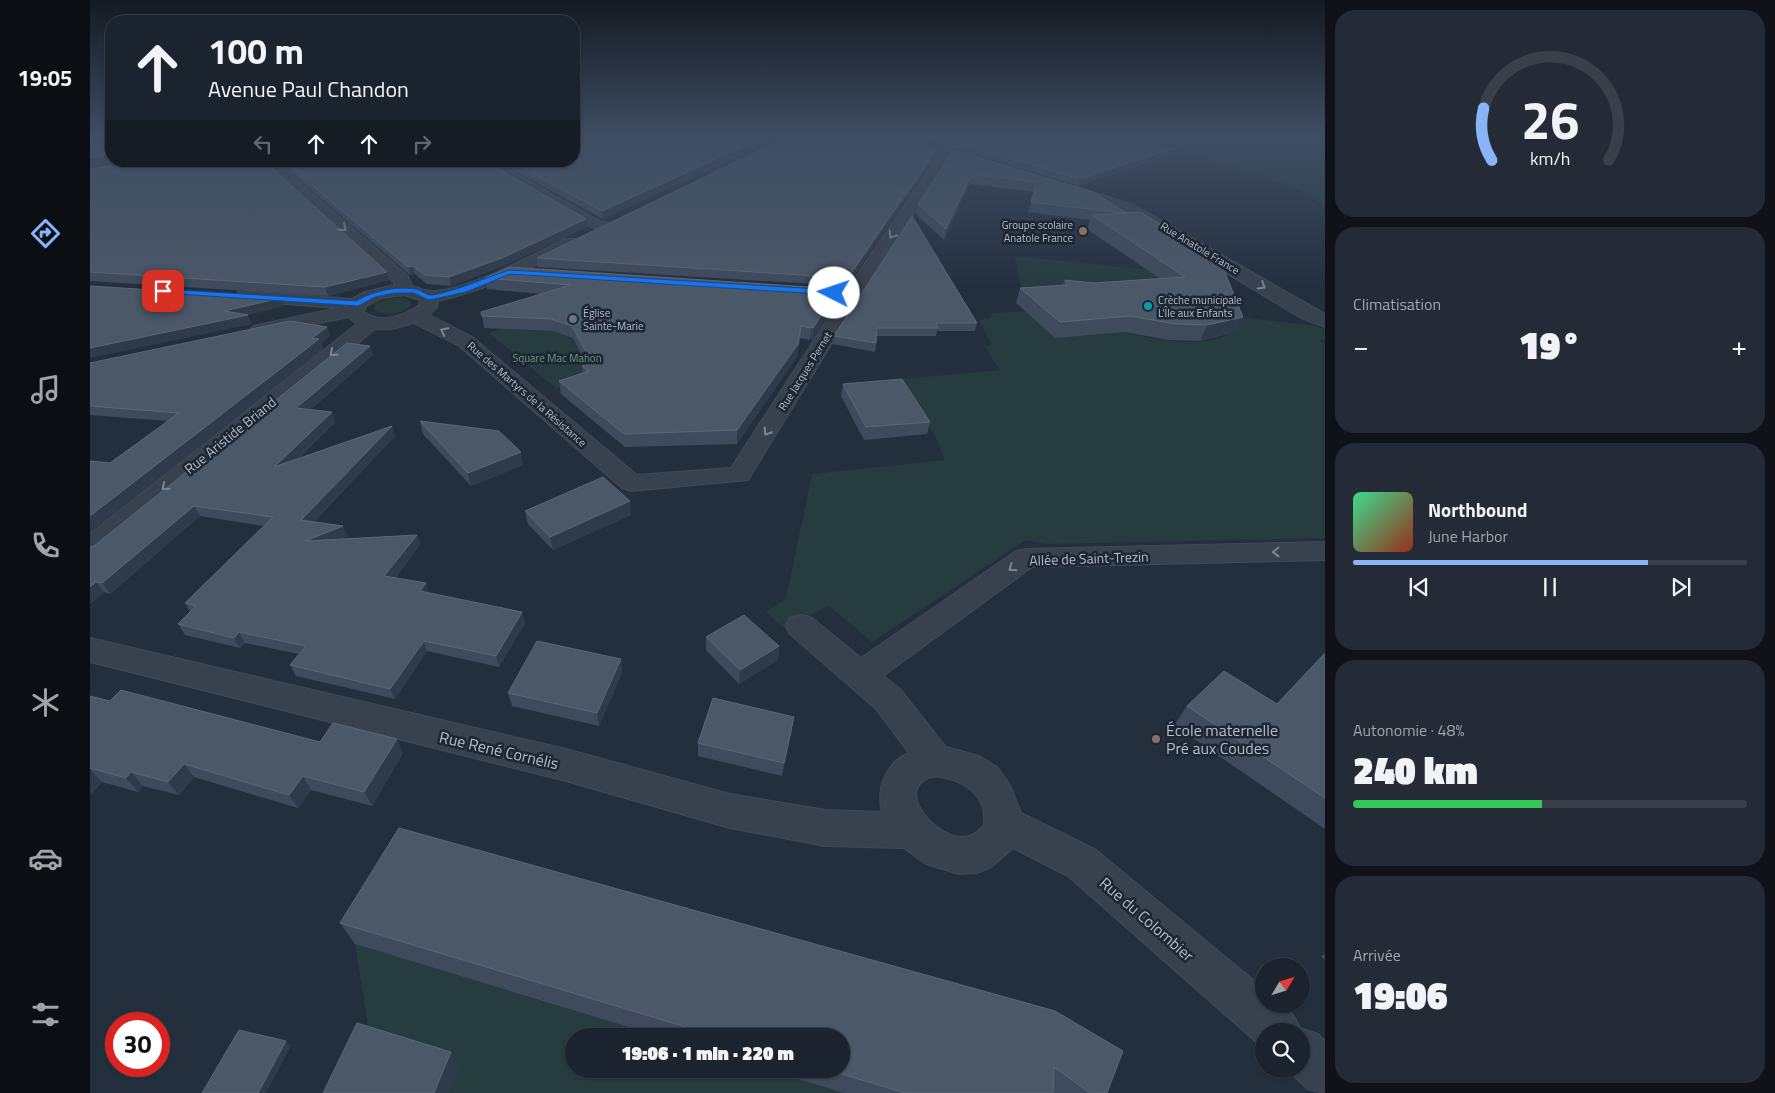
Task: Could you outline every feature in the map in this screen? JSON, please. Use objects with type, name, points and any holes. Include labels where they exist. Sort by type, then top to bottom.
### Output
[{"type":"street","points":[[297,187],[402,280],[404,290]]},
{"type":"street","points":[[529,187],[592,223],[604,226]]},
{"type":"street","name":"Rue Jacques Pernet","points":[[631,483],[739,475],[843,293],[919,187]]},
{"type":"street","name":"Rue Anatole France","points":[[1064,187],[1130,208],[1308,314],[1325,321]]},
{"type":"street","points":[[246,333],[361,312],[372,295],[404,290],[423,294],[429,298],[464,290],[510,272],[622,218]]},
{"type":"street","points":[[510,272],[549,274]]},
{"type":"street","points":[[231,295],[361,312],[392,322],[415,316],[428,308],[429,298]]},
{"type":"street","name":"Rue Aristide Briand","points":[[90,548],[361,312]]},
{"type":"street","name":"Rue des Martyrs de la Résistance","points":[[415,316],[465,341],[631,483]]},
{"type":"street","name":"Allée de Saint-Trezin","points":[[859,676],[1026,558],[1325,551]]},
{"type":"street","points":[[801,626],[888,699],[936,761]]},
{"type":"street","name":"Rue René Cornélis","points":[[90,650],[566,766],[730,811],[825,828],[910,830]]},
{"type":"street","points":[[936,761],[956,763],[976,772],[992,787],[1002,805],[1004,824],[995,842],[977,854],[954,855],[930,846],[910,830],[900,812],[898,792],[904,777],[918,766],[936,761]]},
{"type":"street","name":"Rue du Colombier","points":[[1004,824],[1082,863],[1269,1023]]},
{"type":"street","points":[[1310,1060],[1325,1072]]},
{"type":"green space","points":[[1292,187],[1325,187],[1325,207],[1301,190]]},
{"type":"green space","points":[[1015,256],[1158,271],[1164,293],[1119,331],[1163,340],[1196,342],[1225,336],[1237,329],[1241,317],[1316,326],[1325,329],[1325,339],[1320,341],[1325,344],[1325,538],[1045,544],[1026,540],[872,642],[828,605],[786,630],[766,612],[786,599],[812,474],[945,460],[936,438],[900,379],[1000,370],[984,346],[992,345],[979,320],[989,319],[993,313],[1041,311],[1021,286]]},
{"type":"green space","points":[[393,298],[405,298],[411,302],[411,305],[403,311],[392,314],[382,313],[373,308],[376,303]]},
{"type":"green space","name":"Square Mac Mahon","points":[[501,329],[553,331],[573,338],[580,351],[611,369],[557,389],[489,333]]},
{"type":"green space","points":[[355,944],[632,1028],[565,1028],[565,1078],[795,1078],[844,1093],[449,1093],[370,1038]]},
{"type":"building","points":[[90,187],[293,187],[387,272],[325,287],[90,272]]},
{"type":"building","points":[[314,187],[530,187],[586,219],[502,258],[449,277],[425,275],[413,266],[408,267]]},
{"type":"building","points":[[557,187],[655,187],[602,211]]},
{"type":"building","points":[[684,187],[911,187],[905,196],[896,188],[902,199],[848,278],[537,258]]},
{"type":"building","points":[[929,187],[966,187],[946,229],[918,204]]},
{"type":"building","points":[[1035,187],[1076,187],[1093,192],[1127,213],[1123,213],[1031,202]]},
{"type":"building","points":[[1140,212],[1220,260],[1243,317],[1207,325],[1175,324],[1130,316],[1060,322],[1020,288],[1068,285],[1065,280],[1094,283],[1185,277],[1092,215]]},
{"type":"building","points":[[912,216],[977,323],[936,323],[938,328],[877,328],[876,343],[834,336]]},
{"type":"building","points":[[510,267],[839,289],[813,328],[812,326],[811,328],[801,326],[798,344],[737,430],[624,434],[559,381],[589,371],[582,366],[592,363],[572,326],[551,319],[482,316],[481,312],[571,285],[485,278]]},
{"type":"building","points":[[90,286],[281,298],[224,311],[248,315],[90,348]]},
{"type":"building","points":[[290,321],[327,327],[312,338],[319,339],[90,516],[90,461],[110,463],[179,413],[90,406],[90,363]]},
{"type":"building","points":[[347,343],[370,346],[296,408],[332,412],[274,467],[392,426],[301,520],[343,526],[305,541],[417,535],[384,576],[426,583],[420,591],[522,612],[496,656],[424,641],[390,689],[290,665],[306,646],[239,632],[234,638],[178,624],[196,606],[185,603],[273,517],[194,506],[102,583],[96,582],[90,587],[90,547],[94,546]]},
{"type":"building","points":[[902,379],[930,422],[866,427],[843,384]]},
{"type":"building","points":[[420,421],[499,431],[521,452],[468,473]]},
{"type":"building","points":[[603,477],[630,501],[550,537],[525,511]]},
{"type":"building","points":[[744,615],[779,646],[740,670],[706,637]]},
{"type":"building","points":[[537,641],[621,659],[597,713],[508,693]]},
{"type":"building","points":[[1325,653],[1325,798],[1187,706],[1224,671],[1277,704]]},
{"type":"building","points":[[121,690],[320,742],[333,723],[397,739],[364,792],[303,776],[289,795],[184,764],[168,782],[131,772],[126,778],[90,768],[90,696],[110,701]]},
{"type":"building","points":[[713,698],[794,717],[784,763],[698,743]]},
{"type":"building","points":[[399,828],[1055,1011],[1123,1051],[1107,1093],[1090,1093],[1054,1067],[1053,1093],[905,1093],[850,1076],[850,1028],[689,1028],[340,923]]},
{"type":"building","points":[[357,1023],[451,1052],[434,1093],[323,1093]]},
{"type":"building","points":[[239,1030],[286,1041],[258,1093],[202,1093]]},
{"type":"place","name":"Groupe scolaire Anatole France","points":[[1083,231]]},
{"type":"place","name":"Crèche municipale L'Île aux Enfants","points":[[1148,306]]},
{"type":"place","name":"Église Sainte-Marie","points":[[573,319]]},
{"type":"place","name":"École maternelle Pré aux Coudes","points":[[1156,739]]},
{"type":"route","points":[[163,291],[358,304],[372,295],[404,290],[415,291],[429,298],[464,290],[510,272],[834,293]]}]
